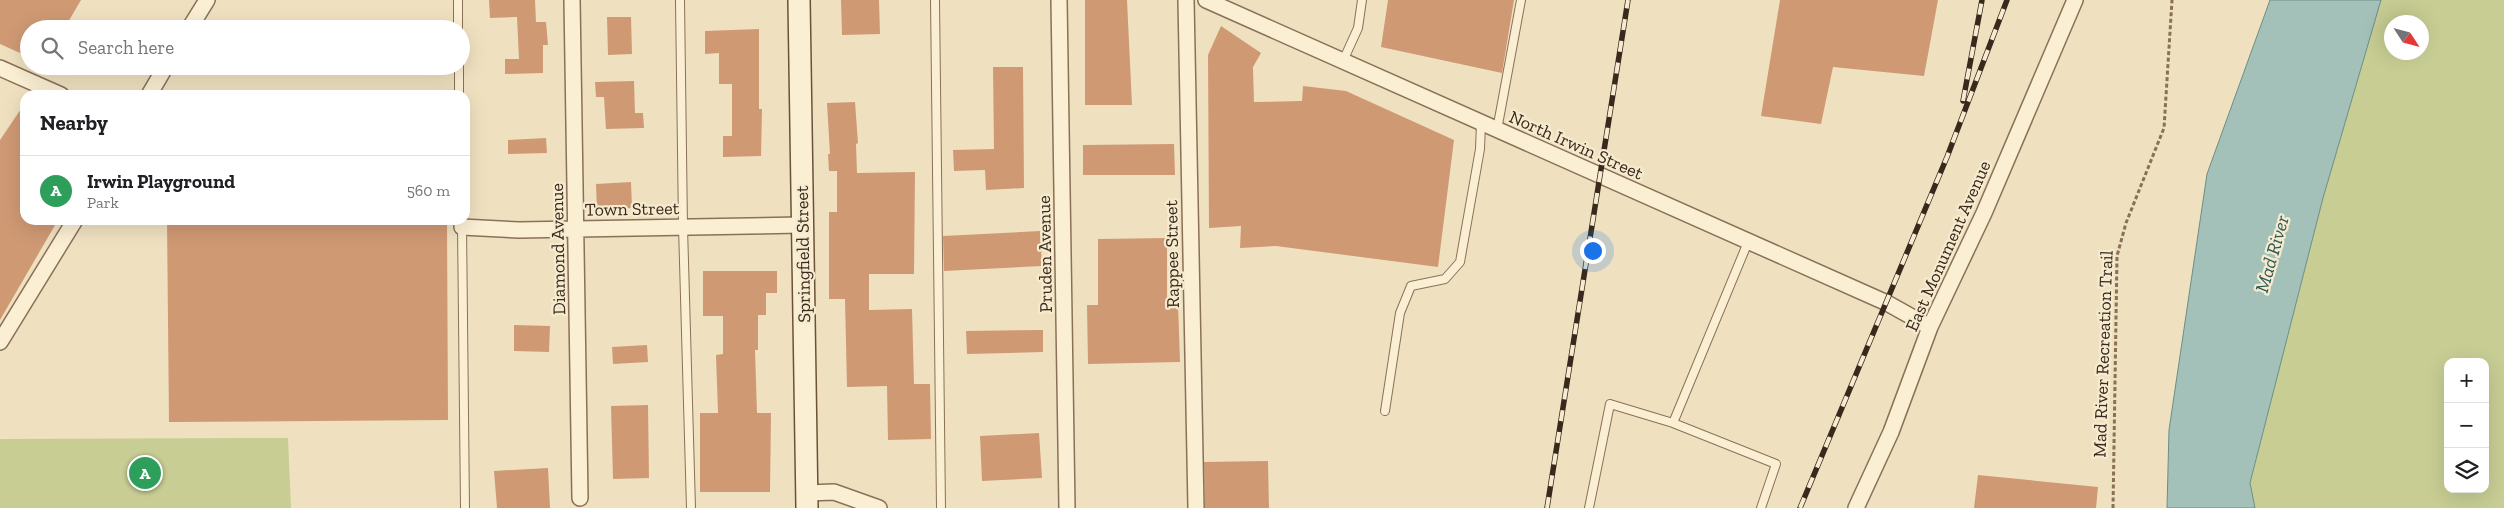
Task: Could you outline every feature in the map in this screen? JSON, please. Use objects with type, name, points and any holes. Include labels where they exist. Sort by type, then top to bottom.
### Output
[{"type":"main road","name":"Springfield Street","points":[[799,0],[807,500]]},
{"type":"street","points":[[195,20],[207,0]]},
{"type":"street","name":"Diamond Avenue","points":[[572,0],[580,498]]},
{"type":"street","name":"Pruden Avenue","points":[[1060,0],[1067,508]]},
{"type":"street","name":"Rappee Street","points":[[1186,0],[1196,508]]},
{"type":"street","name":"North Irwin Street","points":[[1206,0],[1887,303],[1930,327]]},
{"type":"street","name":"East Monument Avenue","points":[[1856,508],[1890,432],[1930,327],[1984,213],[2075,0]]},
{"type":"street","points":[[0,68],[50,90]]},
{"type":"street","points":[[151,90],[160,75]]},
{"type":"street","points":[[0,342],[72,225]]},
{"type":"street","name":"Town Street","points":[[470,225],[519,230],[802,225]]},
{"type":"street","points":[[807,500],[834,492],[878,508]]},
{"type":"lane","points":[[458,0],[458,20]]},
{"type":"lane","points":[[680,0],[683,227],[692,508]]},
{"type":"lane","points":[[935,0],[941,508]]},
{"type":"lane","points":[[1343,61],[1358,28],[1362,0]]},
{"type":"lane","points":[[1497,130],[1521,0]]},
{"type":"lane","points":[[459,75],[459,90]]},
{"type":"lane","points":[[1385,411],[1400,313],[1411,286],[1445,280],[1460,262],[1480,148],[1481,123]]},
{"type":"lane","points":[[462,225],[465,508]]},
{"type":"lane","points":[[1673,423],[1748,242]]},
{"type":"lane","points":[[1589,508],[1610,404],[1673,423],[1776,464],[1761,508]]},
{"type":"path","name":"Mad River Recreation Trail","points":[[2113,508],[2117,256],[2126,224],[2164,128],[2172,0]]},
{"type":"green space","points":[[2381,0],[2504,0],[2504,508],[2255,508],[2250,484],[2323,198]]},
{"type":"green space","points":[[288,438],[291,508],[0,508],[0,439]]},
{"type":"water","name":"Mad River","points":[[2270,0],[2381,0],[2323,198],[2250,483],[2255,508],[2167,508],[2169,430],[2207,174]]},
{"type":"building","points":[[0,0],[81,0],[69,20],[20,20],[20,53],[0,44]]},
{"type":"building","points":[[489,0],[535,0],[536,22],[546,22],[548,45],[543,45],[543,73],[505,74],[505,59],[519,59],[517,17],[490,18]]},
{"type":"building","points":[[841,0],[879,0],[880,34],[842,35]]},
{"type":"building","points":[[1085,0],[1127,0],[1132,105],[1085,105]]},
{"type":"building","points":[[1388,0],[1514,0],[1502,73],[1381,47]]},
{"type":"building","points":[[1780,0],[1938,0],[1924,76],[1833,67],[1821,124],[1761,116]]},
{"type":"building","points":[[607,17],[631,17],[632,54],[608,55]]},
{"type":"building","points":[[1221,26],[1261,53],[1253,67],[1254,102],[1302,101],[1303,86],[1346,91],[1454,140],[1438,267],[1276,246],[1240,248],[1241,226],[1209,228],[1208,55]]},
{"type":"building","points":[[759,29],[759,109],[762,109],[761,156],[723,157],[723,136],[732,136],[732,84],[719,84],[719,53],[705,54],[705,31]]},
{"type":"building","points":[[993,67],[1023,67],[1024,188],[986,190],[985,170],[954,171],[953,150],[994,149]]},
{"type":"building","points":[[634,81],[635,113],[643,113],[644,128],[606,129],[604,97],[596,97],[595,82]]},
{"type":"building","points":[[855,102],[858,143],[856,144],[857,173],[915,172],[914,274],[869,274],[869,310],[912,309],[914,384],[930,384],[931,439],[888,440],[887,386],[847,387],[845,299],[829,299],[829,212],[837,212],[837,171],[829,171],[827,103]]},
{"type":"building","points":[[20,110],[20,225],[55,225],[0,320],[0,140]]},
{"type":"building","points":[[546,138],[547,153],[508,154],[508,140]]},
{"type":"building","points":[[1174,144],[1175,175],[1083,175],[1083,145]]},
{"type":"building","points":[[631,182],[632,208],[597,210],[596,184]]},
{"type":"building","points":[[167,225],[447,225],[448,420],[169,422]]},
{"type":"building","points":[[1040,231],[1042,266],[944,271],[943,236]]},
{"type":"building","points":[[1167,238],[1167,304],[1178,303],[1180,362],[1088,364],[1087,305],[1098,305],[1098,239]]},
{"type":"building","points":[[703,271],[777,271],[777,293],[766,293],[766,315],[758,315],[758,350],[755,350],[757,413],[771,413],[770,492],[700,492],[700,413],[718,413],[716,355],[723,354],[723,316],[703,316]]},
{"type":"building","points":[[514,325],[550,326],[549,352],[514,351]]},
{"type":"building","points":[[1043,330],[1043,352],[967,354],[966,331]]},
{"type":"building","points":[[647,345],[648,362],[613,364],[612,347]]},
{"type":"building","points":[[648,405],[649,478],[613,479],[611,406]]},
{"type":"building","points":[[1039,433],[1042,478],[982,481],[980,436]]},
{"type":"building","points":[[1268,461],[1269,508],[1205,508],[1204,462]]},
{"type":"building","points":[[548,468],[550,508],[497,508],[494,471]]},
{"type":"building","points":[[1978,475],[2098,487],[2096,508],[1974,508]]},
{"type":"railway","points":[[1547,508],[1628,0]]},
{"type":"railway","points":[[1963,101],[1982,0]]},
{"type":"railway","points":[[1800,508],[1947,157],[2007,0]]},
{"type":"place","name":"Irwin Playground","points":[[145,473]]}]
